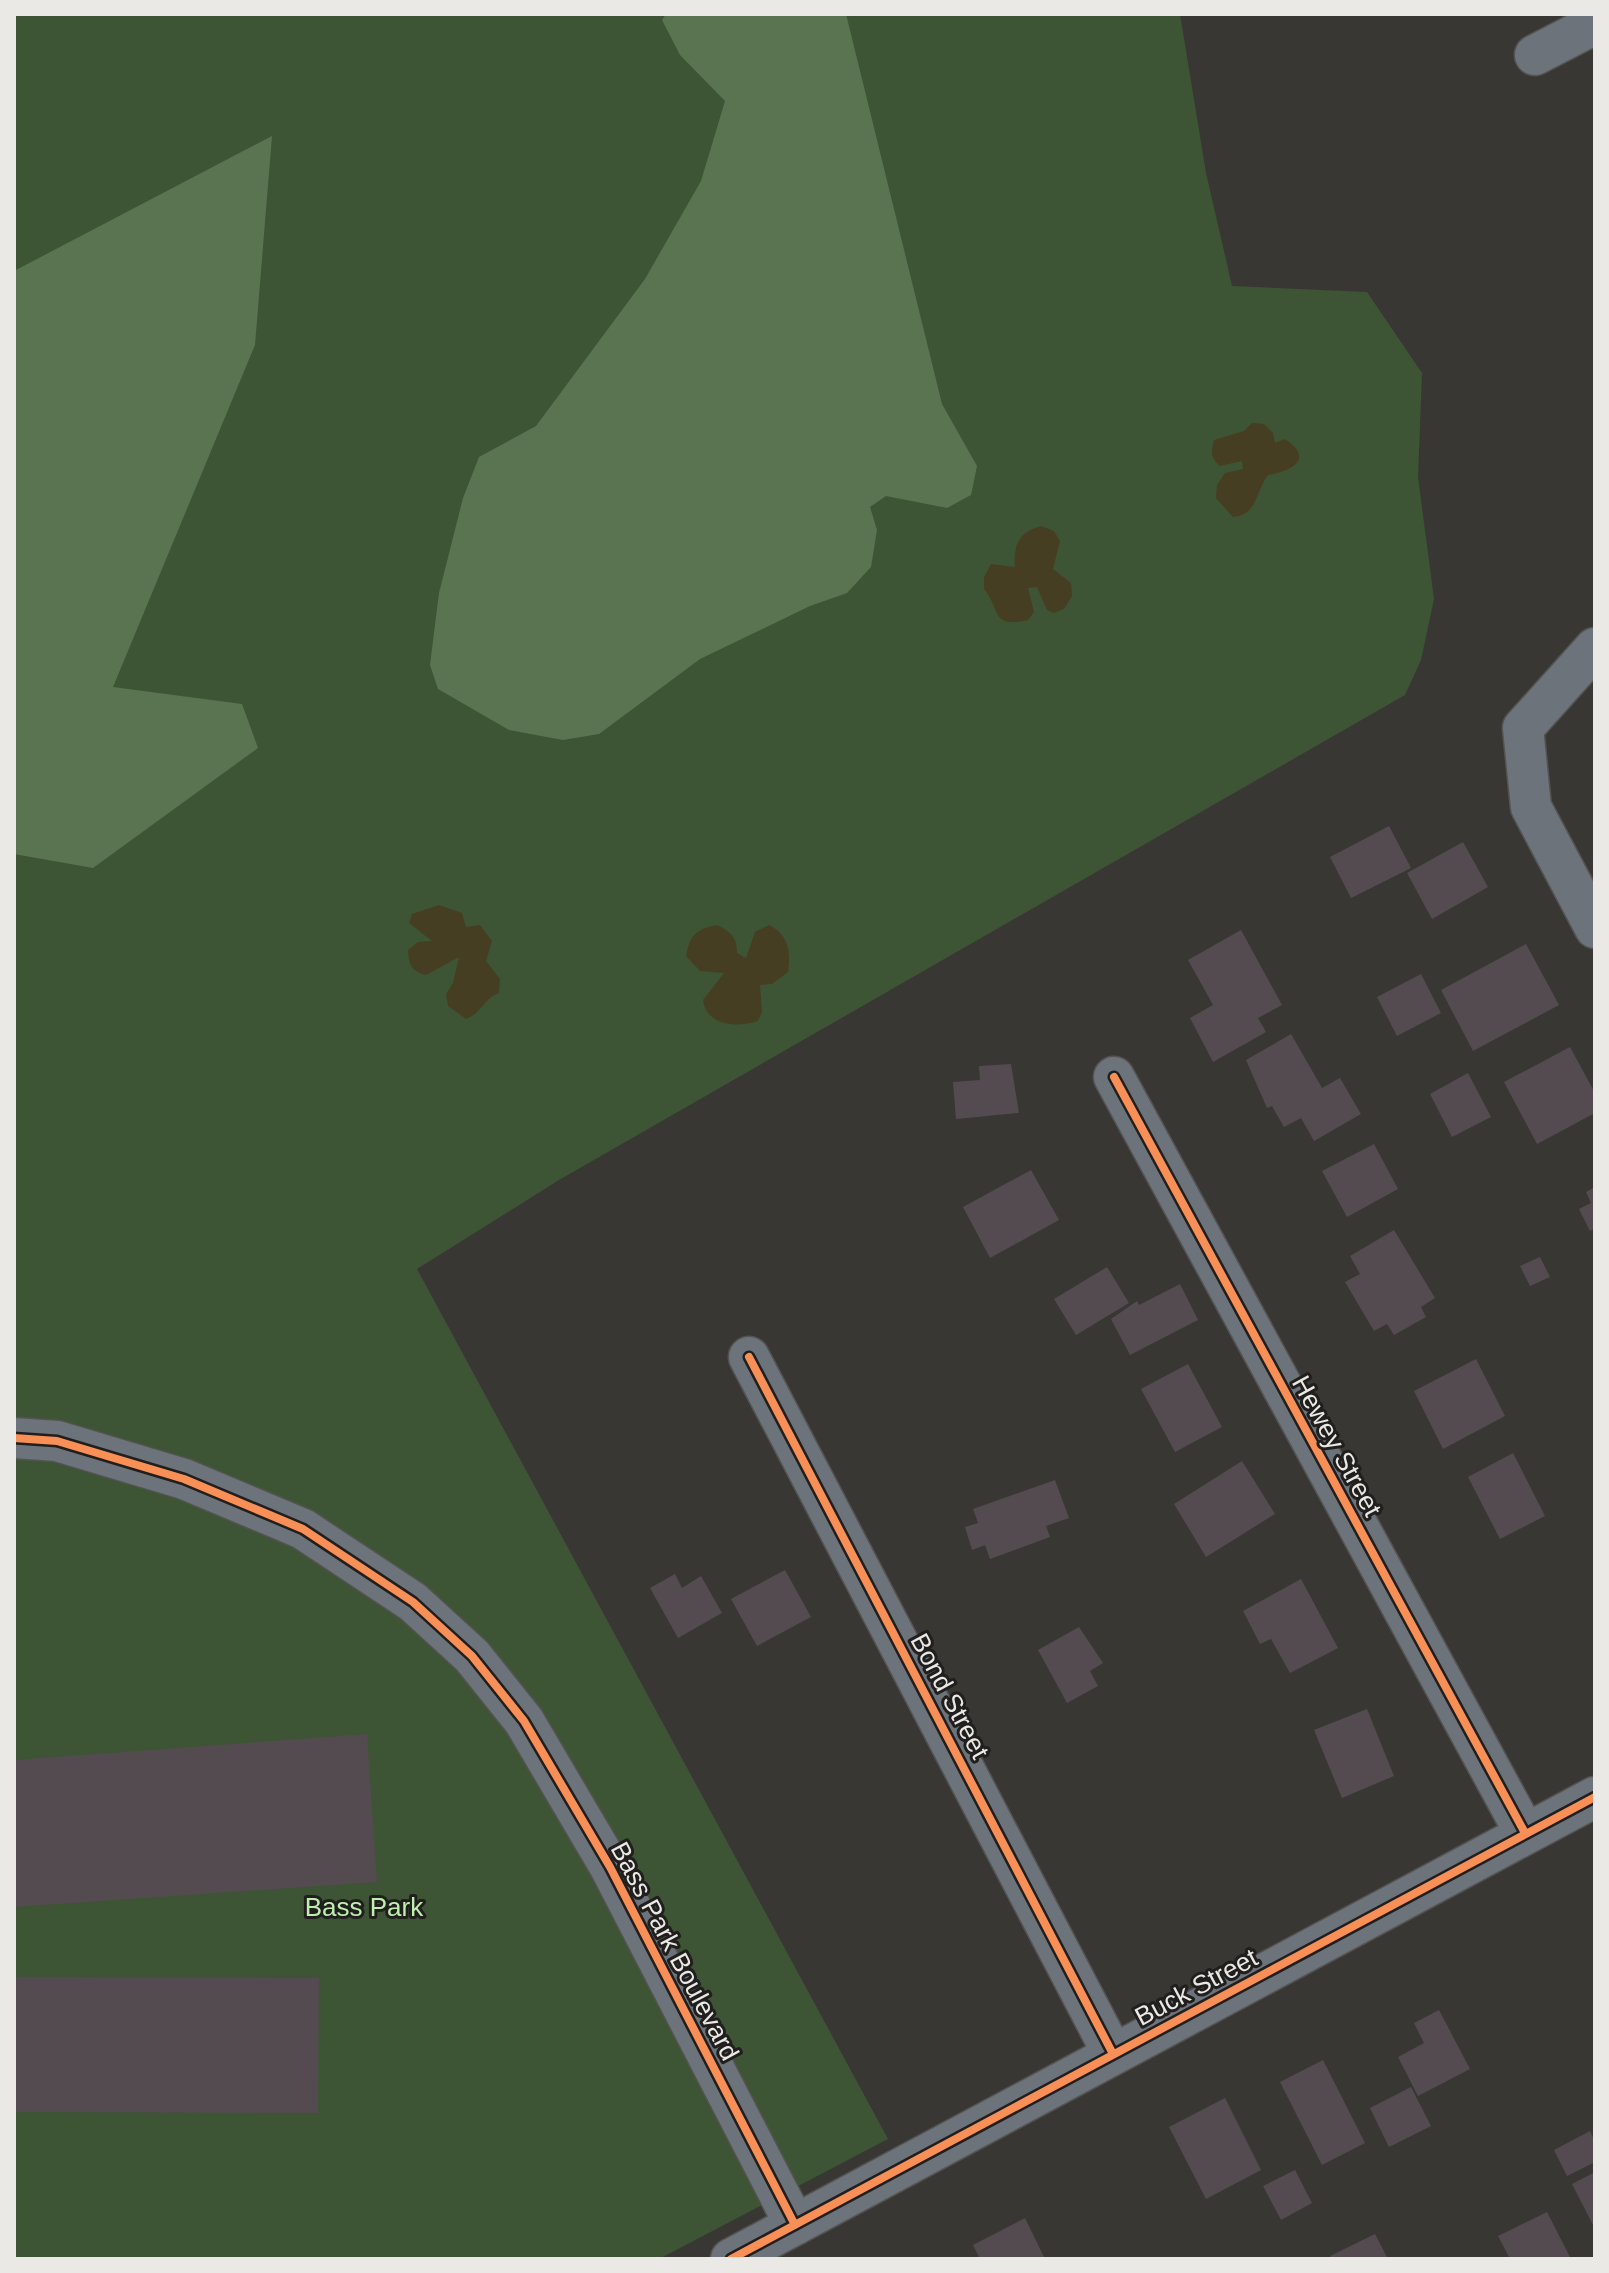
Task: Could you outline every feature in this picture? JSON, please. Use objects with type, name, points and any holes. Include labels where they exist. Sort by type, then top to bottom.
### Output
[{"type":"street","points":[[1535,55],[1595,24]]},
{"type":"street","points":[[1595,648],[1523,728],[1531,807],[1595,928]]},
{"type":"street","name":"Hewey Street","points":[[1114,1077],[1525,1833]]},
{"type":"street","name":"Bond Street","points":[[749,1357],[1113,2054]]},
{"type":"street","name":"Bass Park Boulevard","points":[[14,1438],[57,1441],[184,1479],[303,1529],[413,1602],[472,1656],[524,1721],[610,1867],[795,2225]]},
{"type":"street","name":"Buck Street","points":[[731,2259],[1595,1797]]},
{"type":"green space","name":"Bass Park","points":[[14,14],[1180,14],[1206,173],[1232,286],[1367,292],[1422,373],[1418,477],[1434,599],[1421,660],[1405,695],[559,1180],[417,1269],[888,2139],[659,2259],[14,2259]]},
{"type":"green space","points":[[666,14],[846,14],[942,404],[977,466],[971,495],[947,508],[886,496],[870,507],[877,530],[871,567],[847,593],[810,606],[700,659],[599,734],[563,740],[509,730],[438,689],[430,665],[439,593],[463,498],[479,457],[536,426],[645,279],[701,181],[725,101],[680,55],[662,20]]},
{"type":"green space","points":[[272,136],[255,345],[113,687],[242,704],[258,748],[93,868],[14,854],[14,271]]},
{"type":"sand","points":[[1252,423],[1264,424],[1273,433],[1275,443],[1285,439],[1299,453],[1299,459],[1284,471],[1268,475],[1252,507],[1233,517],[1216,498],[1217,485],[1225,473],[1243,469],[1242,461],[1220,466],[1213,457],[1213,444],[1214,440],[1244,431]]},
{"type":"sand","points":[[1041,526],[1054,531],[1060,541],[1053,569],[1071,583],[1072,596],[1064,609],[1054,613],[1047,610],[1037,587],[1028,588],[1034,612],[1028,620],[1007,622],[998,615],[984,589],[984,577],[991,564],[1015,567],[1019,540],[1027,532]]},
{"type":"sand","points":[[439,905],[462,913],[466,927],[480,925],[492,941],[486,961],[500,979],[499,993],[466,1019],[448,1006],[446,994],[453,983],[459,957],[426,975],[417,972],[409,960],[408,950],[418,942],[432,941],[409,923],[412,914]]},
{"type":"sand","points":[[717,925],[732,936],[737,953],[746,958],[755,932],[769,925],[785,939],[788,972],[772,984],[760,985],[762,1012],[758,1021],[724,1023],[716,1020],[706,1009],[703,1000],[724,973],[700,971],[686,956],[695,934]]},
{"type":"building","points":[[1389,826],[1411,868],[1351,898],[1330,857]]},
{"type":"building","points":[[1463,842],[1488,887],[1432,919],[1407,873]]},
{"type":"building","points":[[1241,930],[1282,1005],[1258,1018],[1266,1032],[1213,1062],[1190,1018],[1213,1005],[1188,960]]},
{"type":"building","points":[[1526,944],[1559,1005],[1473,1051],[1441,990]]},
{"type":"building","points":[[1421,974],[1441,1013],[1397,1036],[1377,997]]},
{"type":"building","points":[[1291,1034],[1322,1088],[1340,1078],[1361,1114],[1314,1141],[1301,1118],[1284,1127],[1272,1106],[1267,1108],[1246,1060]]},
{"type":"building","points":[[1570,1047],[1595,1093],[1595,1113],[1537,1144],[1504,1082]]},
{"type":"building","points":[[1011,1064],[1019,1113],[956,1119],[953,1082],[980,1080],[979,1066]]},
{"type":"building","points":[[1468,1073],[1491,1117],[1452,1137],[1430,1094]]},
{"type":"building","points":[[1374,1144],[1398,1189],[1347,1217],[1322,1171]]},
{"type":"building","points":[[1031,1170],[1059,1220],[990,1258],[963,1207]]},
{"type":"building","points":[[1595,1187],[1595,1228],[1590,1231],[1579,1209],[1591,1203],[1586,1192]]},
{"type":"building","points":[[1394,1230],[1435,1298],[1421,1307],[1426,1317],[1394,1335],[1387,1324],[1374,1331],[1345,1282],[1360,1274],[1350,1256]]},
{"type":"building","points":[[1540,1257],[1550,1277],[1530,1286],[1520,1266]]},
{"type":"building","points":[[1107,1267],[1129,1303],[1076,1335],[1054,1299]]},
{"type":"building","points":[[1180,1284],[1198,1320],[1130,1355],[1111,1319],[1137,1301],[1139,1305]]},
{"type":"building","points":[[1476,1359],[1505,1416],[1443,1449],[1414,1391]]},
{"type":"building","points":[[1188,1364],[1222,1427],[1175,1452],[1141,1389]]},
{"type":"building","points":[[1513,1453],[1545,1516],[1500,1539],[1468,1477]]},
{"type":"building","points":[[1242,1461],[1275,1514],[1206,1557],[1174,1504]]},
{"type":"building","points":[[1055,1480],[1069,1518],[1046,1526],[1050,1537],[990,1559],[985,1545],[972,1550],[965,1527],[978,1523],[973,1509]]},
{"type":"building","points":[[785,1570],[811,1617],[757,1646],[731,1599]]},
{"type":"building","points":[[675,1574],[682,1588],[701,1576],[722,1613],[678,1638],[650,1588]]},
{"type":"building","points":[[1301,1579],[1338,1648],[1290,1673],[1271,1639],[1260,1644],[1243,1611]]},
{"type":"building","points":[[1079,1627],[1103,1663],[1090,1671],[1098,1686],[1067,1703],[1038,1650]]},
{"type":"building","points":[[1367,1709],[1394,1776],[1342,1798],[1314,1730]]},
{"type":"building","points":[[367,1734],[377,1882],[14,1907],[14,1760]]},
{"type":"building","points":[[14,1977],[319,1978],[318,2113],[14,2112]]},
{"type":"building","points":[[1439,2010],[1470,2069],[1418,2096],[1398,2057],[1424,2043],[1414,2023]]},
{"type":"building","points":[[1323,2060],[1365,2143],[1322,2165],[1280,2082]]},
{"type":"building","points":[[1411,2087],[1431,2126],[1389,2147],[1370,2108]]},
{"type":"building","points":[[1225,2098],[1261,2170],[1206,2199],[1169,2127]]},
{"type":"building","points":[[1590,2131],[1595,2142],[1595,2162],[1567,2176],[1554,2150]]},
{"type":"building","points":[[1295,2170],[1312,2203],[1281,2220],[1263,2186]]},
{"type":"building","points":[[1595,2172],[1595,2229],[1572,2184]]},
{"type":"building","points":[[1547,2212],[1571,2259],[1510,2259],[1498,2236]]},
{"type":"building","points":[[1025,2218],[1045,2259],[980,2259],[973,2245]]},
{"type":"building","points":[[1375,2234],[1388,2259],[1332,2259],[1330,2256]]},
{"type":"cycle path","points":[[1114,1077],[1525,1833]]},
{"type":"cycle path","points":[[749,1357],[1113,2054]]},
{"type":"cycle path","points":[[14,1438],[57,1441],[184,1479],[303,1529],[413,1602],[472,1656],[524,1721],[610,1867],[795,2225]]},
{"type":"cycle path","points":[[731,2259],[1595,1797]]}]
